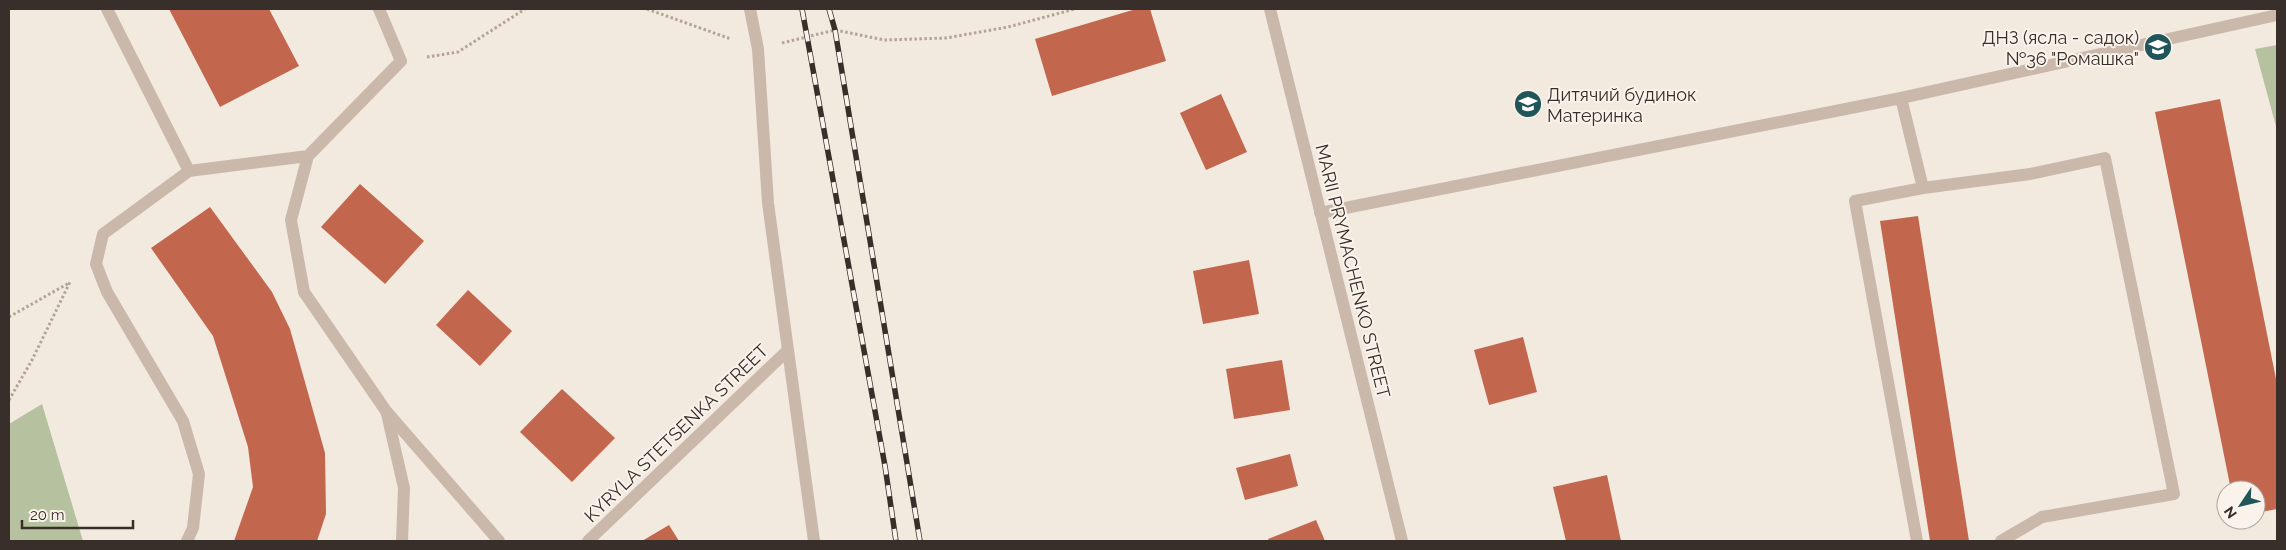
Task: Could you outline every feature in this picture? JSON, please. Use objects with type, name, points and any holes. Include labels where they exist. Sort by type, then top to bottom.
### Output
[{"type":"street","points":[[107,9],[189,171]]},
{"type":"street","points":[[379,9],[401,61],[308,156],[291,220],[304,292],[386,411],[499,541]]},
{"type":"street","points":[[750,9],[758,49],[768,203],[814,541]]},
{"type":"street","name":"MARII PRYMACHENKO STREET","points":[[1270,9],[1402,541]]},
{"type":"street","points":[[1320,213],[1901,98],[2277,15]]},
{"type":"street","points":[[1901,98],[1922,188]]},
{"type":"street","points":[[187,541],[193,528],[199,474],[183,421],[107,292],[96,264],[103,234],[189,171],[308,156]]},
{"type":"street","points":[[1917,541],[1855,201],[1922,188],[2030,174],[2105,158],[2174,494],[2042,518],[2001,541]]},
{"type":"street","name":"KYRYLA STETSENKA STREET","points":[[588,541],[788,350]]},
{"type":"street","points":[[386,411],[404,488],[402,541]]},
{"type":"path","points":[[401,61],[458,52],[525,9]]},
{"type":"path","points":[[647,9],[758,49],[835,30],[884,40],[946,38],[1008,27],[1075,9]]},
{"type":"path","points":[[9,317],[70,282],[32,360],[9,400]]},
{"type":"green space","points":[[2277,45],[2277,130],[2255,49]]},
{"type":"green space","points":[[42,404],[83,541],[9,541],[9,424]]},
{"type":"building","points":[[169,9],[269,9],[299,66],[220,107]]},
{"type":"building","points":[[1136,9],[1150,9],[1166,61],[1052,96],[1035,39]]},
{"type":"building","points":[[1221,94],[1247,152],[1206,170],[1180,113]]},
{"type":"building","points":[[2220,99],[2277,384],[2277,509],[2266,511],[2266,480],[2229,480],[2155,112]]},
{"type":"building","points":[[360,184],[424,241],[385,284],[321,227]]},
{"type":"building","points":[[210,207],[272,292],[290,329],[325,453],[326,514],[317,541],[234,541],[253,487],[248,447],[213,336],[151,248]]},
{"type":"building","points":[[1918,216],[1969,541],[1930,541],[1880,221]]},
{"type":"building","points":[[1249,260],[1259,314],[1203,324],[1193,271]]},
{"type":"building","points":[[468,290],[512,331],[480,366],[436,325]]},
{"type":"building","points":[[1523,337],[1537,392],[1489,405],[1474,350]]},
{"type":"building","points":[[1282,360],[1290,410],[1234,419],[1226,369]]},
{"type":"building","points":[[562,389],[615,438],[572,482],[520,432]]},
{"type":"building","points":[[1290,454],[1298,486],[1245,500],[1236,468]]},
{"type":"building","points":[[1607,475],[1621,541],[1566,541],[1553,487]]},
{"type":"building","points":[[1316,520],[1325,541],[1269,541],[1268,539]]},
{"type":"building","points":[[669,525],[679,541],[642,541]]},
{"type":"railway","points":[[802,9],[885,466],[896,541]]},
{"type":"railway","points":[[829,9],[835,30],[920,541]]},
{"type":"place","name":"ДНЗ (ясла - садок) №36 \"Ромашка\"","points":[[2158,47]]},
{"type":"place","name":"Дитячий будинок Материнка","points":[[1528,104]]}]
